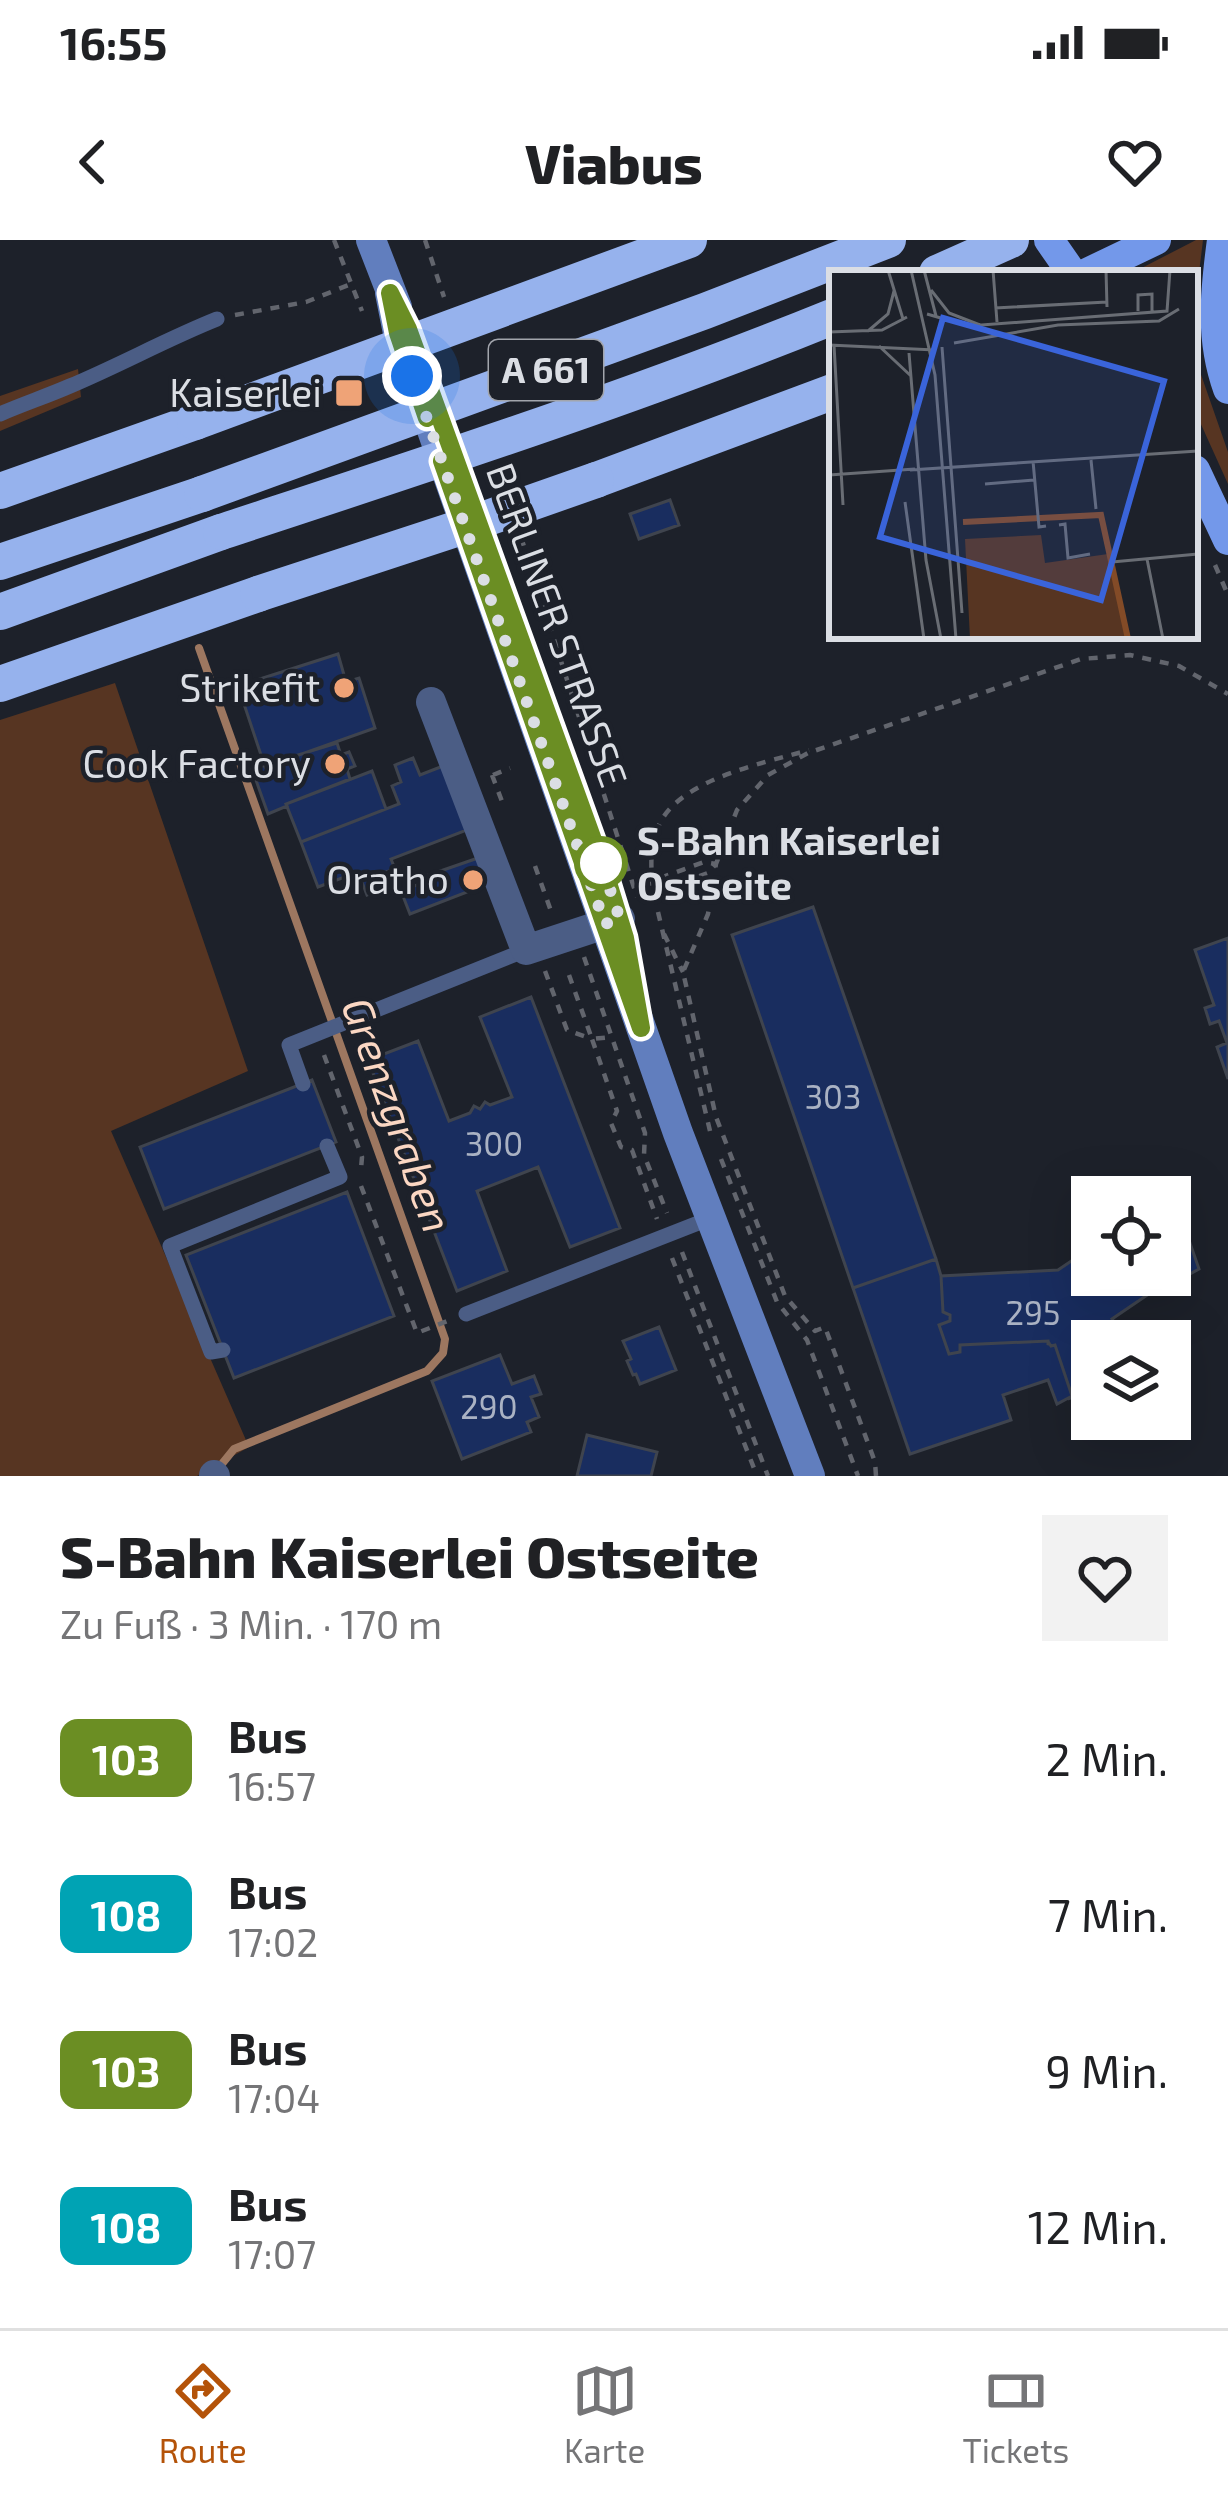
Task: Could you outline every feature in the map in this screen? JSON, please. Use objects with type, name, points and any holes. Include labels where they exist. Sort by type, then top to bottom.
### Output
[{"type":"highway","name":"A 661","points":[[0,491],[689,240]]},
{"type":"highway","name":"A 661","points":[[0,562],[202,494],[888,240]]},
{"type":"highway","points":[[945,270],[1011,240]]},
{"type":"highway","name":"A 661","points":[[0,612],[221,532],[626,398],[829,318]]},
{"type":"highway","points":[[0,684],[465,526],[829,393]]},
{"type":"main road","name":"BERLINER STRASSE","points":[[371,240],[416,350],[617,918],[626,1032],[711,1218],[810,1476]]},
{"type":"main road","points":[[1049,240],[1070,270]]},
{"type":"main road","points":[[1093,270],[1156,240]]},
{"type":"main road","points":[[1222,240],[1214,316],[1217,352],[1228,389]]},
{"type":"main road","points":[[1198,476],[1228,540]]},
{"type":"street","points":[[431,702],[531,949],[617,918]]},
{"type":"lane","points":[[0,414],[217,319]]},
{"type":"lane","points":[[303,1084],[289,1045],[531,949]]},
{"type":"lane","points":[[223,1350],[211,1352],[170,1246],[340,1177],[328,1146]]},
{"type":"lane","points":[[459,1316],[711,1218]]},
{"type":"path","points":[[217,319],[306,302],[351,284],[334,240]]},
{"type":"path","points":[[425,240],[445,300]]},
{"type":"path","points":[[518,527],[623,854],[617,918],[593,988],[626,1032],[648,1140],[644,1155],[769,1476]]},
{"type":"path","points":[[710,1131],[653,891],[652,853],[658,826],[669,808],[705,784],[1081,659],[1130,655],[1178,665],[1228,694]]},
{"type":"path","points":[[683,972],[708,914],[716,864],[729,826],[756,785],[793,760],[837,741]]},
{"type":"path","points":[[477,781],[510,768]]},
{"type":"path","points":[[492,775],[502,800]]},
{"type":"path","points":[[614,858],[623,854]]},
{"type":"path","points":[[660,878],[704,862],[716,864]]},
{"type":"path","points":[[665,889],[708,873],[716,864]]},
{"type":"path","points":[[535,866],[551,911]]},
{"type":"path","points":[[617,918],[660,926]]},
{"type":"path","points":[[660,926],[683,972],[716,1117],[785,1296],[815,1331],[825,1327],[876,1476]]},
{"type":"path","points":[[531,949],[567,1030],[592,1039],[626,1032]]},
{"type":"path","points":[[569,975],[592,1039]]},
{"type":"path","points":[[325,1030],[362,1157],[359,1181],[417,1333],[459,1316]]},
{"type":"path","points":[[718,1152],[777,1302],[807,1340],[858,1476]]},
{"type":"shaded area","points":[[1196,240],[1203,240],[1198,281],[1198,270],[1138,270]]},
{"type":"shaded area","points":[[1198,366],[1228,452],[1228,484],[1198,418]]},
{"type":"shaded area","points":[[78,369],[81,397],[0,431],[0,396]]},
{"type":"shaded area","points":[[115,683],[248,1071],[111,1131],[249,1447],[197,1476],[0,1476],[0,720]]},
{"type":"building","points":[[670,500],[679,525],[639,539],[630,514]]},
{"type":"building","points":[[338,654],[346,682],[359,678],[375,728],[265,767],[238,686]]},
{"type":"building","points":[[337,743],[341,755],[349,752],[355,766],[347,769],[350,779],[268,814],[252,769]]},
{"type":"building","points":[[413,758],[420,775],[443,766],[467,830],[391,859],[395,869],[386,872],[390,886],[367,895],[358,872],[318,887],[301,842],[399,804],[392,786],[401,782],[395,765]]},
{"type":"building","points":[[372,771],[386,809],[301,842],[286,804]]},
{"type":"building","points":[[478,858],[488,884],[410,914],[401,891],[428,881],[426,876]]},
{"type":"building","points":[[813,907],[936,1259],[853,1288],[732,935]]},
{"type":"building","points":[[1228,938],[1228,1079],[1217,1047],[1227,1043],[1219,1021],[1210,1024],[1205,1008],[1214,1005],[1195,950]]},
{"type":"building","points":[[531,997],[620,1228],[570,1247],[538,1167],[477,1191],[507,1271],[457,1291],[368,1060],[418,1041],[449,1121],[470,1113],[474,1106],[480,1109],[485,1102],[490,1105],[512,1097],[480,1017]]},
{"type":"building","points":[[312,1080],[336,1142],[164,1209],[140,1147]]},
{"type":"building","points":[[347,1192],[394,1316],[234,1378],[186,1255]]},
{"type":"building","points":[[1191,1246],[1199,1269],[1191,1273]]},
{"type":"building","points":[[936,1259],[943,1312],[950,1315],[950,1321],[939,1325],[949,1354],[960,1352],[960,1345],[1048,1341],[1055,1345],[1071,1397],[1057,1404],[1048,1380],[1003,1395],[1011,1420],[910,1454],[853,1288]]},
{"type":"building","points":[[1071,1261],[1071,1296],[1146,1296],[1113,1320],[1071,1320],[1071,1393],[1055,1345],[1048,1341],[960,1345],[960,1352],[949,1354],[939,1325],[950,1321],[950,1315],[943,1312],[941,1276],[1058,1270]]},
{"type":"building","points":[[659,1327],[676,1370],[640,1384],[627,1361],[631,1359],[623,1341]]},
{"type":"building","points":[[500,1355],[512,1384],[534,1376],[541,1394],[531,1397],[539,1417],[527,1422],[531,1432],[462,1459],[432,1381]]},
{"type":"building","points":[[587,1435],[657,1452],[651,1476],[577,1476]]},
{"type":"waterway","name":"Grenzgraben","points":[[199,648],[445,1339],[443,1353],[427,1371],[234,1449],[217,1470]]},
{"type":"bus line","name":"103","points":[[427,418],[398,333],[390,293],[408,329],[605,873],[625,938],[641,1028],[442,461]]},
{"type":"place","name":"Kaiserlei","points":[[349,393]]},
{"type":"place","name":"Strikefit","points":[[344,688]]},
{"type":"place","name":"Cook Factory","points":[[335,764]]},
{"type":"place","name":"S-Bahn Kaiserlei Ostseite","points":[[601,863]]},
{"type":"place","name":"Oratho","points":[[473,880]]},
{"type":"route","points":[[412,376],[605,924],[620,919],[601,863]]}]
